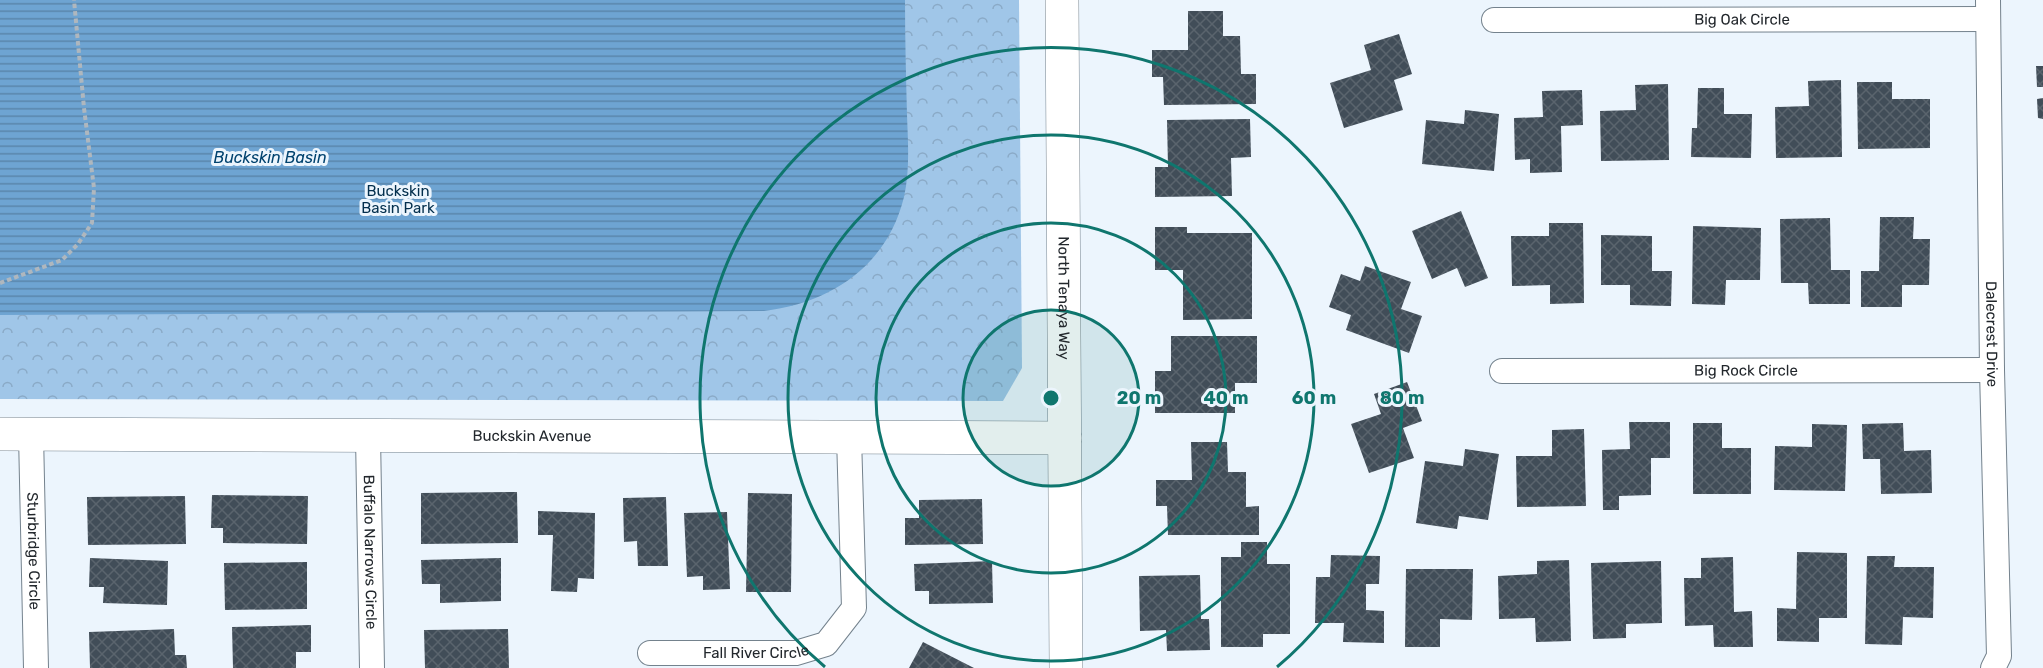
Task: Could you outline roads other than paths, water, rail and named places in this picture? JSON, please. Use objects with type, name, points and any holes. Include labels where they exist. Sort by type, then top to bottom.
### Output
[{"type":"street","name":"North Tenaya Way","points":[[1062,0],[1066,668]]},
{"type":"street","name":"Big Oak Circle","points":[[1494,20],[1988,9]]},
{"type":"street","name":"Dalecrest Drive","points":[[1988,9],[1992,370],[1999,656],[1993,668]]},
{"type":"street","name":"Big Rock Circle","points":[[1502,371],[1992,370]]},
{"type":"street","name":"Buckskin Avenue","points":[[15,434],[1065,438]]},
{"type":"street","name":"Sturbridge Circle","points":[[15,434],[36,668]]},
{"type":"street","name":"Buffalo Narrows Circle","points":[[368,436],[372,668]]},
{"type":"street","name":"Fall River Circle","points":[[650,653],[796,654],[826,644],[854,608],[849,437]]},
{"type":"water","name":"Buckskin Basin","points":[[0,0],[905,0],[908,156],[904,197],[896,221],[884,243],[853,277],[812,300],[764,311],[0,315]]},
{"type":"park label","name":"Buckskin Basin Park","points":[[398,200]]}]
